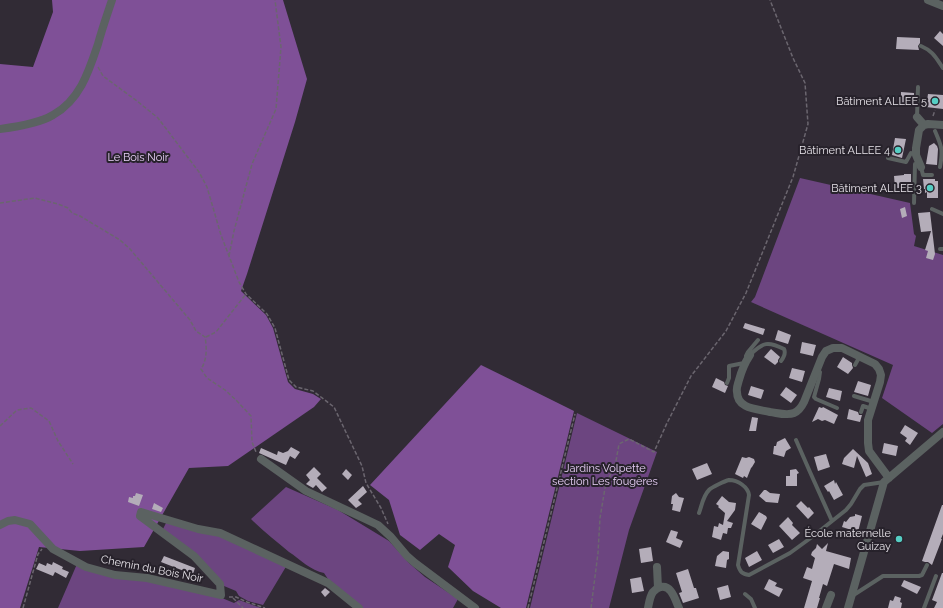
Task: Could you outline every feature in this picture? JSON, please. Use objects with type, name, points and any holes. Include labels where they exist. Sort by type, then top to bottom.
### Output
[{"type":"street","points":[[0,129],[52,116],[63,109],[77,93],[86,78],[112,0]]},
{"type":"street","points":[[928,0],[943,6]]},
{"type":"street","points":[[917,116],[930,125]]},
{"type":"street","points":[[918,164],[913,150],[919,130],[930,125],[943,125]]},
{"type":"street","points":[[750,355],[744,363],[736,390],[738,400],[746,407],[789,414],[796,413],[804,402],[822,357],[826,351],[833,348],[842,348],[875,364],[881,375],[868,420],[868,443],[869,451],[886,480]]},
{"type":"street","points":[[848,608],[886,480],[943,432]]},
{"type":"street","points":[[261,459],[306,491],[378,525],[415,564],[475,608]]},
{"type":"street","name":"Chemin du Bois Noir","points":[[0,525],[8,521],[15,520],[30,524],[52,549],[86,567],[115,575],[147,578],[221,595],[220,584],[194,556],[140,516],[141,512],[198,529],[220,533],[328,582],[359,608]]},
{"type":"street","points":[[657,567],[658,588]]},
{"type":"street","points":[[648,608],[653,592],[663,586],[672,592],[679,608]]},
{"type":"street","points":[[826,608],[831,595]]},
{"type":"lane","points":[[921,46],[929,49],[943,68]]},
{"type":"lane","points":[[917,116],[918,87]]},
{"type":"lane","points":[[930,125],[941,145],[942,153],[940,167]]},
{"type":"lane","points":[[888,158],[906,162],[913,150]]},
{"type":"lane","points":[[918,164],[923,175],[932,175]]},
{"type":"lane","points":[[914,203],[918,164]]},
{"type":"lane","points":[[932,209],[943,214]]},
{"type":"lane","points":[[727,383],[729,378],[729,366],[744,363],[748,352],[758,340]]},
{"type":"lane","points":[[750,355],[757,348],[766,343],[771,343],[784,349],[785,352],[781,361]]},
{"type":"lane","points":[[855,365],[860,356]]},
{"type":"lane","points":[[817,370],[820,372],[814,396],[816,399],[837,408]]},
{"type":"lane","points":[[854,396],[873,406]]},
{"type":"lane","points":[[861,412],[863,406],[873,406]]},
{"type":"lane","points":[[796,440],[832,521]]},
{"type":"lane","points":[[699,513],[704,497],[710,490],[727,480],[734,481],[745,486],[748,490],[749,496],[738,565],[739,570],[742,573],[749,575],[790,553],[812,537],[846,510],[864,485],[886,480]]},
{"type":"lane","points":[[852,596],[883,576],[922,575],[927,565]]},
{"type":"lane","points":[[924,608],[936,576]]},
{"type":"lane","points":[[745,594],[751,599],[755,608]]},
{"type":"path","points":[[229,257],[252,164],[276,109],[281,47],[275,0]]},
{"type":"path","points":[[591,608],[598,553],[600,518],[605,488],[616,461],[619,444],[629,439],[654,452],[691,376],[726,331],[743,299],[793,177],[808,124],[805,83],[793,58],[770,0]]},
{"type":"path","points":[[93,58],[103,76],[158,118],[199,172],[208,187],[221,235],[239,282],[246,294],[267,314],[275,328],[289,380],[296,387],[313,391],[334,407],[362,466],[366,483],[388,523]]},
{"type":"path","points":[[930,125],[935,110]]},
{"type":"path","points":[[0,203],[35,198],[58,204],[68,208],[72,213],[80,216],[120,240],[130,249],[190,320],[196,331],[205,337],[207,349],[204,364],[201,369],[207,378],[225,390],[251,416],[252,442],[257,455],[261,459]]},
{"type":"path","points":[[205,337],[216,332],[246,294]]},
{"type":"path","points":[[0,426],[17,410],[32,408],[49,421],[58,441],[73,464]]},
{"type":"path","points":[[528,608],[575,414]]},
{"type":"path","points":[[23,608],[38,554],[43,548]]},
{"type":"path","points":[[221,595],[236,598],[265,608]]},
{"type":"path","points":[[233,598],[243,608]]},
{"type":"green space","name":"Le Bois Noir","points":[[52,0],[283,0],[307,79],[295,122],[241,291],[266,315],[273,328],[288,382],[295,389],[313,394],[321,399],[314,407],[228,466],[189,468],[144,547],[80,551],[39,547],[20,608],[0,608],[0,64],[33,67],[53,12]]},
{"type":"green space","points":[[800,178],[910,203],[914,234],[916,236],[914,246],[943,255],[943,424],[932,433],[882,398],[893,365],[751,302],[755,297]]},
{"type":"green space","points":[[481,365],[574,411],[526,608],[501,608],[473,591],[448,567],[455,545],[439,534],[420,550],[400,535],[389,500],[370,485]]},
{"type":"green space","name":"Jardins Volpette section Les fougères","points":[[577,413],[657,452],[629,530],[609,608],[530,608]]},
{"type":"green space","points":[[286,487],[338,510],[389,541],[409,563],[425,577],[458,599],[453,608],[362,608],[330,582],[324,573],[310,567],[289,552],[251,519]]},
{"type":"green space","points":[[167,521],[219,534],[287,565],[263,605],[248,601],[239,596],[236,591],[224,586],[163,529]]},
{"type":"green space","points":[[77,564],[210,593],[234,603],[239,600],[261,608],[58,608]]},
{"type":"building","points":[[940,31],[943,34],[943,46],[934,38]]},
{"type":"building","points":[[897,37],[920,38],[920,43],[918,46],[919,50],[896,49]]},
{"type":"building","points":[[901,92],[914,93],[914,103],[901,105]]},
{"type":"building","name":"Bâtiment ALLEE 5","points":[[928,94],[943,95],[943,109],[926,107]]},
{"type":"building","name":"Bâtiment ALLEE 4","points":[[895,138],[906,139],[902,158],[892,155]]},
{"type":"building","points":[[934,143],[938,149],[937,165],[926,164],[929,146]]},
{"type":"building","points":[[911,174],[911,185],[905,186],[905,188],[895,188],[894,176]]},
{"type":"building","name":"Bâtiment ALLEE 3","points":[[923,179],[935,179],[935,181],[938,181],[938,198],[927,198],[927,192],[925,193]]},
{"type":"building","points":[[905,207],[907,216],[902,218],[900,209]]},
{"type":"building","points":[[930,212],[935,254],[933,260],[926,258],[928,251],[925,250],[931,231],[921,232],[918,213]]},
{"type":"building","points":[[745,323],[765,329],[763,335],[743,328]]},
{"type":"building","points":[[778,330],[791,335],[788,344],[775,340]]},
{"type":"building","points":[[802,342],[816,345],[813,356],[800,353]]},
{"type":"building","points":[[771,349],[780,357],[775,365],[764,357]]},
{"type":"building","points":[[843,357],[852,363],[853,368],[848,374],[837,367]]},
{"type":"building","points":[[792,368],[805,371],[802,382],[789,378]]},
{"type":"building","points":[[716,378],[728,386],[725,393],[712,387]]},
{"type":"building","points":[[858,381],[871,385],[868,396],[854,392]]},
{"type":"building","points":[[751,386],[764,390],[761,399],[748,395]]},
{"type":"building","points":[[786,387],[797,395],[791,403],[780,395]]},
{"type":"building","points":[[829,388],[842,391],[840,401],[826,397]]},
{"type":"building","points":[[819,407],[823,407],[838,415],[834,424],[818,419],[812,422]]},
{"type":"building","points":[[849,409],[858,412],[859,415],[862,415],[860,422],[847,419]]},
{"type":"building","points":[[752,417],[758,418],[756,431],[749,431]]},
{"type":"building","points":[[905,425],[918,433],[910,445],[905,441],[907,438],[900,433]]},
{"type":"building","points":[[785,438],[791,448],[786,451],[784,457],[773,454],[774,446],[776,446],[777,442]]},
{"type":"building","points":[[884,443],[898,446],[896,456],[882,453]]},
{"type":"building","points":[[291,447],[300,452],[295,459],[290,456],[286,465],[259,453],[261,448],[277,455],[278,451],[283,453],[288,451]]},
{"type":"building","points":[[853,449],[868,463],[872,474],[866,477],[857,456],[854,468],[842,464],[844,458]]},
{"type":"building","points":[[826,454],[830,467],[818,471],[814,457]]},
{"type":"building","points":[[742,457],[749,457],[754,459],[755,462],[747,478],[744,476],[743,478],[735,474]]},
{"type":"building","points":[[707,463],[712,474],[697,480],[692,469]]},
{"type":"building","points":[[314,467],[321,474],[317,478],[327,488],[322,492],[316,485],[313,488],[306,484],[310,480],[306,475]]},
{"type":"building","points":[[346,469],[352,475],[348,480],[342,474]]},
{"type":"building","points":[[796,469],[799,473],[797,474],[797,486],[786,486],[786,476],[790,476],[790,470]]},
{"type":"building","points":[[834,480],[835,484],[836,482],[843,495],[834,500],[824,486]]},
{"type":"building","points":[[363,486],[367,492],[358,500],[362,504],[356,508],[348,500]]},
{"type":"building","points":[[764,490],[770,493],[780,494],[778,503],[766,502],[759,496]]},
{"type":"building","points":[[136,493],[143,495],[139,506],[128,502],[129,497],[133,498]]},
{"type":"building","points":[[676,493],[679,497],[684,498],[680,512],[672,510],[672,496]]},
{"type":"building","points":[[722,496],[729,502],[736,503],[735,510],[727,521],[733,523],[731,528],[728,528],[727,534],[723,533],[721,540],[712,537],[714,526],[718,527],[719,523],[723,525],[725,513],[716,504]]},
{"type":"building","points":[[801,501],[814,513],[808,519],[796,506]]},
{"type":"building","points":[[154,503],[163,508],[161,512],[152,509]]},
{"type":"building","points":[[942,505],[943,534],[932,565],[928,562],[922,561]]},
{"type":"building","points":[[759,512],[767,518],[761,530],[751,524]]},
{"type":"building","points":[[855,514],[862,516],[858,532],[842,527],[844,521],[846,522],[850,517],[855,516]]},
{"type":"building","points":[[788,517],[793,523],[792,525],[800,533],[792,540],[779,526]]},
{"type":"building","points":[[671,530],[678,532],[676,538],[683,541],[680,548],[666,542]]},
{"type":"building","points":[[779,539],[784,547],[773,553],[768,545]]},
{"type":"building","points":[[828,543],[826,551],[851,558],[849,569],[834,564],[827,586],[823,584],[817,608],[804,608],[812,581],[803,578],[807,567],[812,569],[815,558],[811,555],[812,552],[816,548],[817,544],[822,549]]},
{"type":"building","points":[[651,547],[653,561],[641,563],[639,549]]},
{"type":"building","points":[[723,551],[729,552],[729,559],[727,560],[726,568],[715,566],[717,556]]},
{"type":"building","points":[[757,551],[762,560],[749,567],[745,558]]},
{"type":"building","points":[[164,556],[195,568],[192,577],[183,574],[184,571],[161,562]]},
{"type":"building","points":[[53,562],[69,572],[66,578],[55,572],[53,576],[36,569],[39,563],[46,566],[47,563],[52,565]]},
{"type":"building","points":[[688,569],[699,598],[683,603],[679,593],[682,592],[676,573]]},
{"type":"building","points":[[942,573],[943,608],[934,608],[937,602],[932,600]]},
{"type":"building","points":[[641,577],[644,591],[632,593],[630,579]]},
{"type":"building","points":[[769,579],[777,583],[775,586],[783,589],[779,597],[764,589]]},
{"type":"building","points":[[904,580],[921,587],[917,594],[901,586]]},
{"type":"building","points":[[728,585],[731,597],[720,600],[717,588]]},
{"type":"building","points":[[325,588],[330,592],[325,597],[321,592]]},
{"type":"building","points":[[895,596],[901,598],[901,608],[888,608],[890,600],[893,601]]},
{"type":"place","name":"Bâtiment ALLEE 5","points":[[935,101]]},
{"type":"place","name":"Bâtiment ALLEE 4","points":[[898,150]]},
{"type":"place","name":"Bâtiment ALLEE 3","points":[[930,188]]},
{"type":"place","name":"École maternelle Guizay","points":[[899,539]]}]
